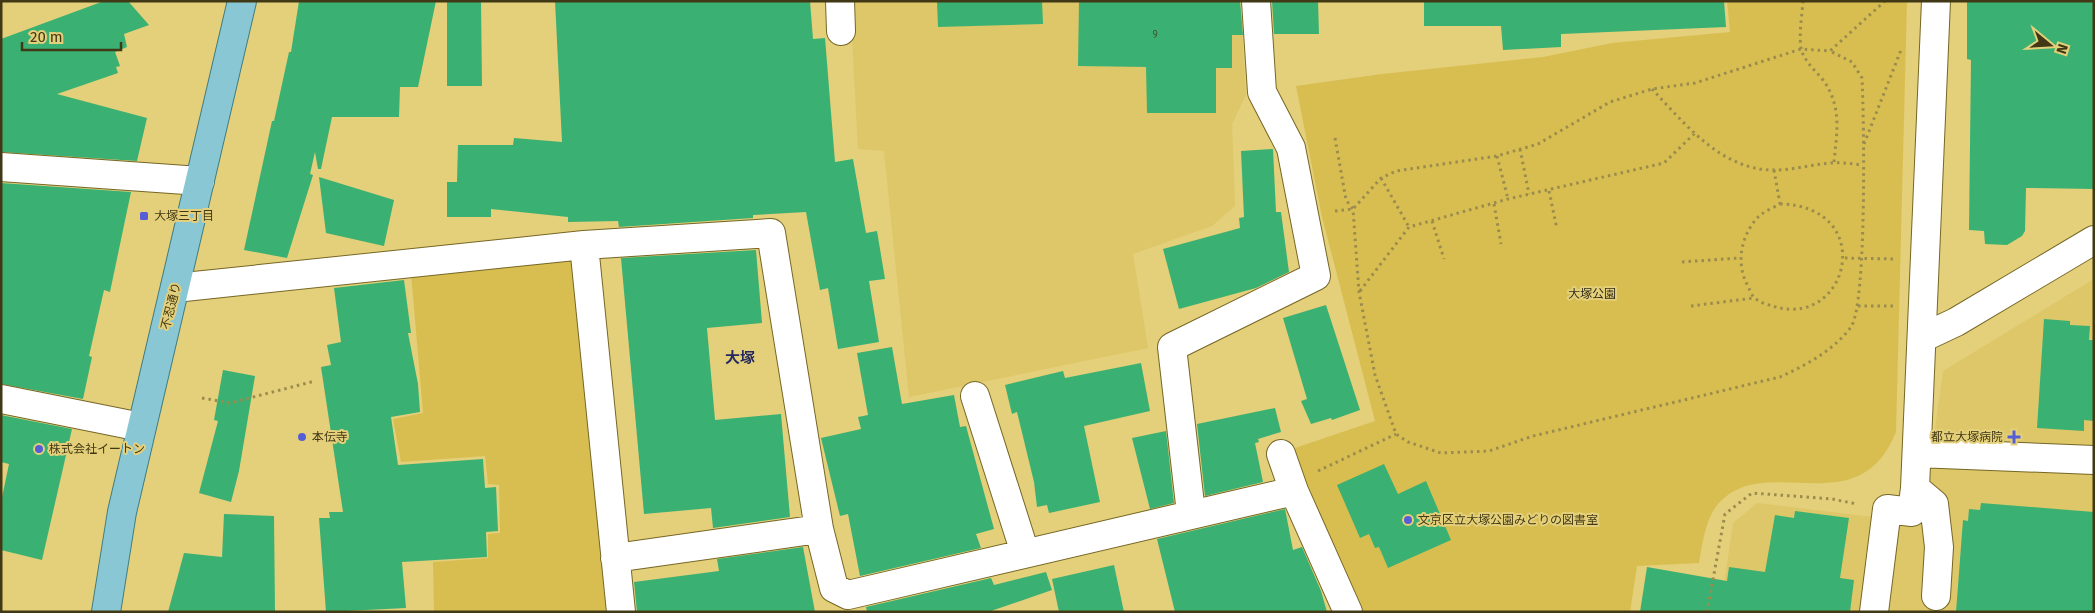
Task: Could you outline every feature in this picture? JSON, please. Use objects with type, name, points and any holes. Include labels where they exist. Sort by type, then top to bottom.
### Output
[{"type":"main road","name":"不忍通り","points":[[106,612],[122,512],[242,1]]},
{"type":"street","points":[[840,1],[841,31]]},
{"type":"street","points":[[1191,513],[1172,348],[1316,276],[1291,148],[1262,92],[1256,1]]},
{"type":"street","points":[[1874,612],[1917,453],[1936,1]]},
{"type":"street","points":[[1,167],[200,181]]},
{"type":"street","points":[[175,288],[584,245],[771,233],[820,529],[834,588],[848,594],[1025,553],[1293,487]]},
{"type":"street","points":[[1922,338],[1956,322],[2094,240]]},
{"type":"street","points":[[584,245],[620,612]]},
{"type":"street","points":[[975,396],[1025,553]]},
{"type":"street","points":[[1,398],[141,427]]},
{"type":"street","points":[[1917,453],[2094,460]]},
{"type":"street","points":[[1281,454],[1293,487],[1348,612]]},
{"type":"street","points":[[1905,503],[1934,504],[1939,547],[1936,596]]},
{"type":"street","points":[[614,558],[820,529]]},
{"type":"path","points":[[1802,1],[1801,49],[1807,62],[1832,94],[1836,104],[1838,120],[1834,162]]},
{"type":"path","points":[[1830,51],[1885,1]]},
{"type":"path","points":[[1863,147],[1903,47]]},
{"type":"path","points":[[1304,214],[1353,209],[1381,178],[1396,171],[1496,156],[1538,144],[1610,102],[1652,89],[1695,83],[1801,49],[1830,51],[1852,62],[1862,78],[1861,258],[1858,306],[1852,326],[1833,345],[1808,364],[1780,377],[1533,436],[1489,451],[1440,454],[1408,442],[1396,434],[1376,375],[1359,292],[1353,209],[1346,200],[1335,138]]},
{"type":"path","points":[[1652,89],[1695,133],[1729,159],[1758,169],[1774,170],[1834,162],[1862,165]]},
{"type":"path","points":[[1359,292],[1409,227],[1529,194],[1549,192],[1664,163],[1695,133]]},
{"type":"path","points":[[1520,150],[1529,194]]},
{"type":"path","points":[[1496,156],[1508,200]]},
{"type":"path","points":[[1774,170],[1780,204]]},
{"type":"path","points":[[1381,178],[1409,227]]},
{"type":"path","points":[[1549,192],[1557,229]]},
{"type":"path","points":[[1494,204],[1501,244]]},
{"type":"path","points":[[1691,306],[1754,298],[1785,309],[1803,309],[1824,298],[1840,276],[1845,258],[1843,246],[1830,222],[1816,210],[1794,204],[1780,204],[1761,215],[1748,233],[1740,258],[1743,278],[1754,298]]},
{"type":"path","points":[[1432,221],[1444,259]]},
{"type":"path","points":[[1682,262],[1740,258]]},
{"type":"path","points":[[1845,258],[1900,259]]},
{"type":"path","points":[[1858,306],[1901,306]]},
{"type":"path","points":[[202,398],[230,403],[315,381]]},
{"type":"path","points":[[1293,487],[1396,434]]},
{"type":"path","points":[[1707,612],[1726,514],[1752,493],[1905,503]]},
{"type":"shaded area","points":[[850,1],[1240,1],[1246,95],[1232,124],[1235,206],[1212,226],[1133,254],[1148,348],[909,397],[884,151],[858,149]]},
{"type":"shaded area","name":"都立大塚病院","points":[[2094,279],[2094,612],[1720,612],[1733,523],[1757,503],[1922,523],[1943,371]]},
{"type":"green space","name":"大塚公園","points":[[1727,1],[1907,1],[1896,432],[1879,461],[1858,476],[1834,482],[1757,484],[1734,491],[1715,508],[1709,520],[1704,534],[1699,563],[1637,566],[1630,612],[1360,612],[1283,452],[1375,421],[1322,217],[1296,86],[1382,74],[1543,57],[1612,43],[1730,32]]},
{"type":"green space","points":[[569,257],[576,263],[607,612],[434,612],[433,562],[488,558],[488,534],[500,533],[499,485],[488,484],[485,456],[401,462],[393,419],[423,413],[411,273]]},
{"type":"building","points":[[104,1],[128,1],[149,25],[124,34],[127,47],[115,52],[120,66],[116,67],[118,73],[57,94],[147,118],[137,161],[1,152],[1,39]]},
{"type":"building","points":[[299,1],[436,1],[418,87],[400,87],[399,117],[332,117],[321,169],[318,169],[315,152],[310,174],[313,175],[287,258],[244,250],[272,121],[274,121],[289,52],[291,52]]},
{"type":"building","points":[[447,1],[481,1],[482,86],[447,86]]},
{"type":"building","points":[[555,1],[810,1],[813,39],[825,38],[835,162],[853,159],[866,233],[877,231],[885,279],[869,281],[879,342],[838,349],[828,288],[820,290],[806,212],[753,215],[753,218],[619,227],[618,221],[568,222],[568,217],[491,209],[491,217],[447,217],[447,182],[457,182],[458,145],[513,145],[514,138],[562,142]]},
{"type":"building","points":[[937,1],[1042,1],[1043,24],[938,27]]},
{"type":"building","points":[[1079,1],[1240,1],[1243,35],[1232,35],[1232,68],[1216,68],[1216,113],[1147,113],[1146,67],[1078,66]]},
{"type":"building","points":[[1272,1],[1318,1],[1319,34],[1274,34]]},
{"type":"building","points":[[1424,1],[1724,1],[1726,27],[1561,34],[1561,47],[1503,50],[1501,26],[1424,26]]},
{"type":"building","points":[[1967,1],[2094,1],[2094,189],[2026,188],[2025,231],[2022,236],[2007,245],[1985,244],[1984,231],[1969,230],[1971,60],[1967,59]]},
{"type":"building","points":[[1273,149],[1276,212],[1281,212],[1289,272],[1256,288],[1179,309],[1163,249],[1240,228],[1239,218],[1244,217],[1241,151]]},
{"type":"building","points":[[319,177],[394,200],[384,246],[326,233]]},
{"type":"building","points":[[1,183],[131,192],[110,292],[104,290],[89,356],[92,357],[83,399],[1,384]]},
{"type":"building","points":[[756,250],[762,323],[707,328],[715,420],[781,414],[790,517],[713,528],[711,508],[644,514],[621,258]]},
{"type":"building","points":[[404,280],[411,333],[408,333],[418,384],[420,412],[391,417],[398,465],[483,459],[485,488],[496,487],[498,531],[486,532],[487,557],[402,562],[406,608],[326,612],[319,518],[330,518],[329,512],[343,512],[321,367],[331,365],[327,345],[341,342],[334,288]]},
{"type":"building","points":[[1326,305],[1360,410],[1332,420],[1331,418],[1311,424],[1301,401],[1307,399],[1283,318]]},
{"type":"building","points":[[2044,319],[2070,321],[2070,325],[2090,326],[2089,340],[2094,340],[2094,421],[2084,420],[2084,431],[2037,428]]},
{"type":"building","points":[[892,347],[902,404],[954,395],[960,427],[966,426],[994,529],[976,534],[981,548],[860,576],[848,514],[840,516],[821,438],[861,429],[858,417],[868,415],[857,353]]},
{"type":"building","points":[[1141,363],[1150,411],[1084,426],[1100,502],[1049,513],[1047,505],[1037,507],[1034,482],[1017,412],[1012,414],[1005,385],[1063,371],[1065,378]]},
{"type":"building","points":[[223,370],[255,376],[239,471],[231,502],[199,493],[218,421],[214,420]]},
{"type":"building","points":[[1275,408],[1281,432],[1258,439],[1259,442],[1255,443],[1263,482],[1205,496],[1197,424]]},
{"type":"building","points":[[1,415],[72,429],[42,560],[1,550],[1,502],[9,464],[1,462]]},
{"type":"building","points":[[1166,431],[1174,503],[1150,509],[1132,438]]},
{"type":"building","points":[[1384,464],[1398,494],[1426,481],[1451,540],[1388,568],[1379,547],[1375,548],[1369,534],[1360,538],[1337,485]]},
{"type":"building","points":[[1981,503],[2094,512],[2094,612],[1956,612],[1963,520],[1968,521],[1969,509],[1980,510]]},
{"type":"building","points":[[1285,509],[1293,550],[1302,547],[1321,591],[1327,612],[1175,612],[1157,539]]},
{"type":"building","points":[[1795,511],[1849,518],[1840,578],[1854,580],[1850,612],[1640,612],[1647,567],[1727,581],[1729,567],[1765,572],[1775,515],[1794,518]]},
{"type":"building","points":[[224,514],[274,516],[275,612],[168,612],[184,553],[222,557]]},
{"type":"building","points":[[803,547],[815,612],[637,612],[634,582],[719,571],[717,559]]},
{"type":"building","points":[[1114,565],[1124,612],[1059,612],[1052,579]]},
{"type":"building","points":[[1046,572],[1052,590],[988,612],[867,612],[866,607],[991,578],[994,585]]},
{"type":"place","name":"大塚三丁目","points":[[144,216]]},
{"type":"place","name":"本伝寺","points":[[302,437]]},
{"type":"place","name":"都立大塚病院","points":[[2014,437]]},
{"type":"place","name":"株式会社イートン","points":[[39,449]]},
{"type":"place","name":"文京区立大塚公園みどりの図書室","points":[[1408,520]]},
{"type":"district","name":"大塚","points":[[740,358]]}]
